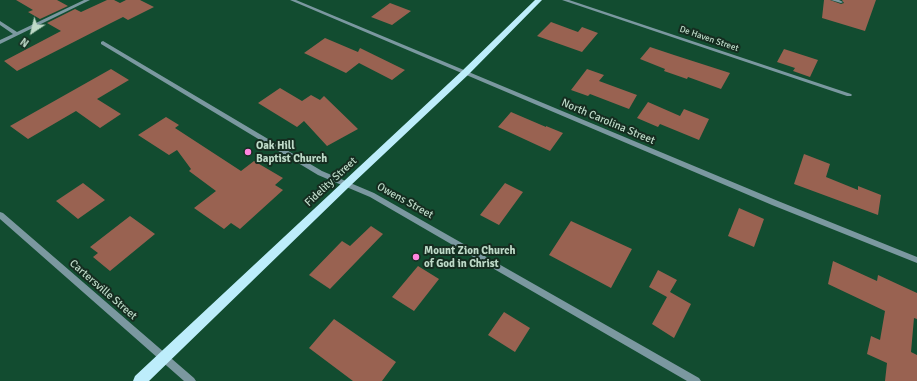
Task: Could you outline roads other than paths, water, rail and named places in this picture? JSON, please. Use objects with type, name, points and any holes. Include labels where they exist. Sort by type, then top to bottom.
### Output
[{"type":"main road","name":"Fidelity Street","points":[[140,381],[346,184],[466,72],[539,0]]},
{"type":"street","points":[[0,42],[88,0]]},
{"type":"street","name":"North Carolina Street","points":[[292,0],[775,203],[917,260]]},
{"type":"street","name":"De Haven Street","points":[[564,0],[849,95]]},
{"type":"street","points":[[833,0],[841,2]]},
{"type":"street","points":[[0,23],[17,34]]},
{"type":"street","name":"Owens Street","points":[[103,43],[320,173],[372,195],[696,381]]},
{"type":"street","name":"Cartersville Street","points":[[0,215],[191,381]]},
{"type":"place","name":"Oak Hill Baptist Church","points":[[248,152]]},
{"type":"place","name":"Mount Zion Church of God in Christ","points":[[416,257]]}]
